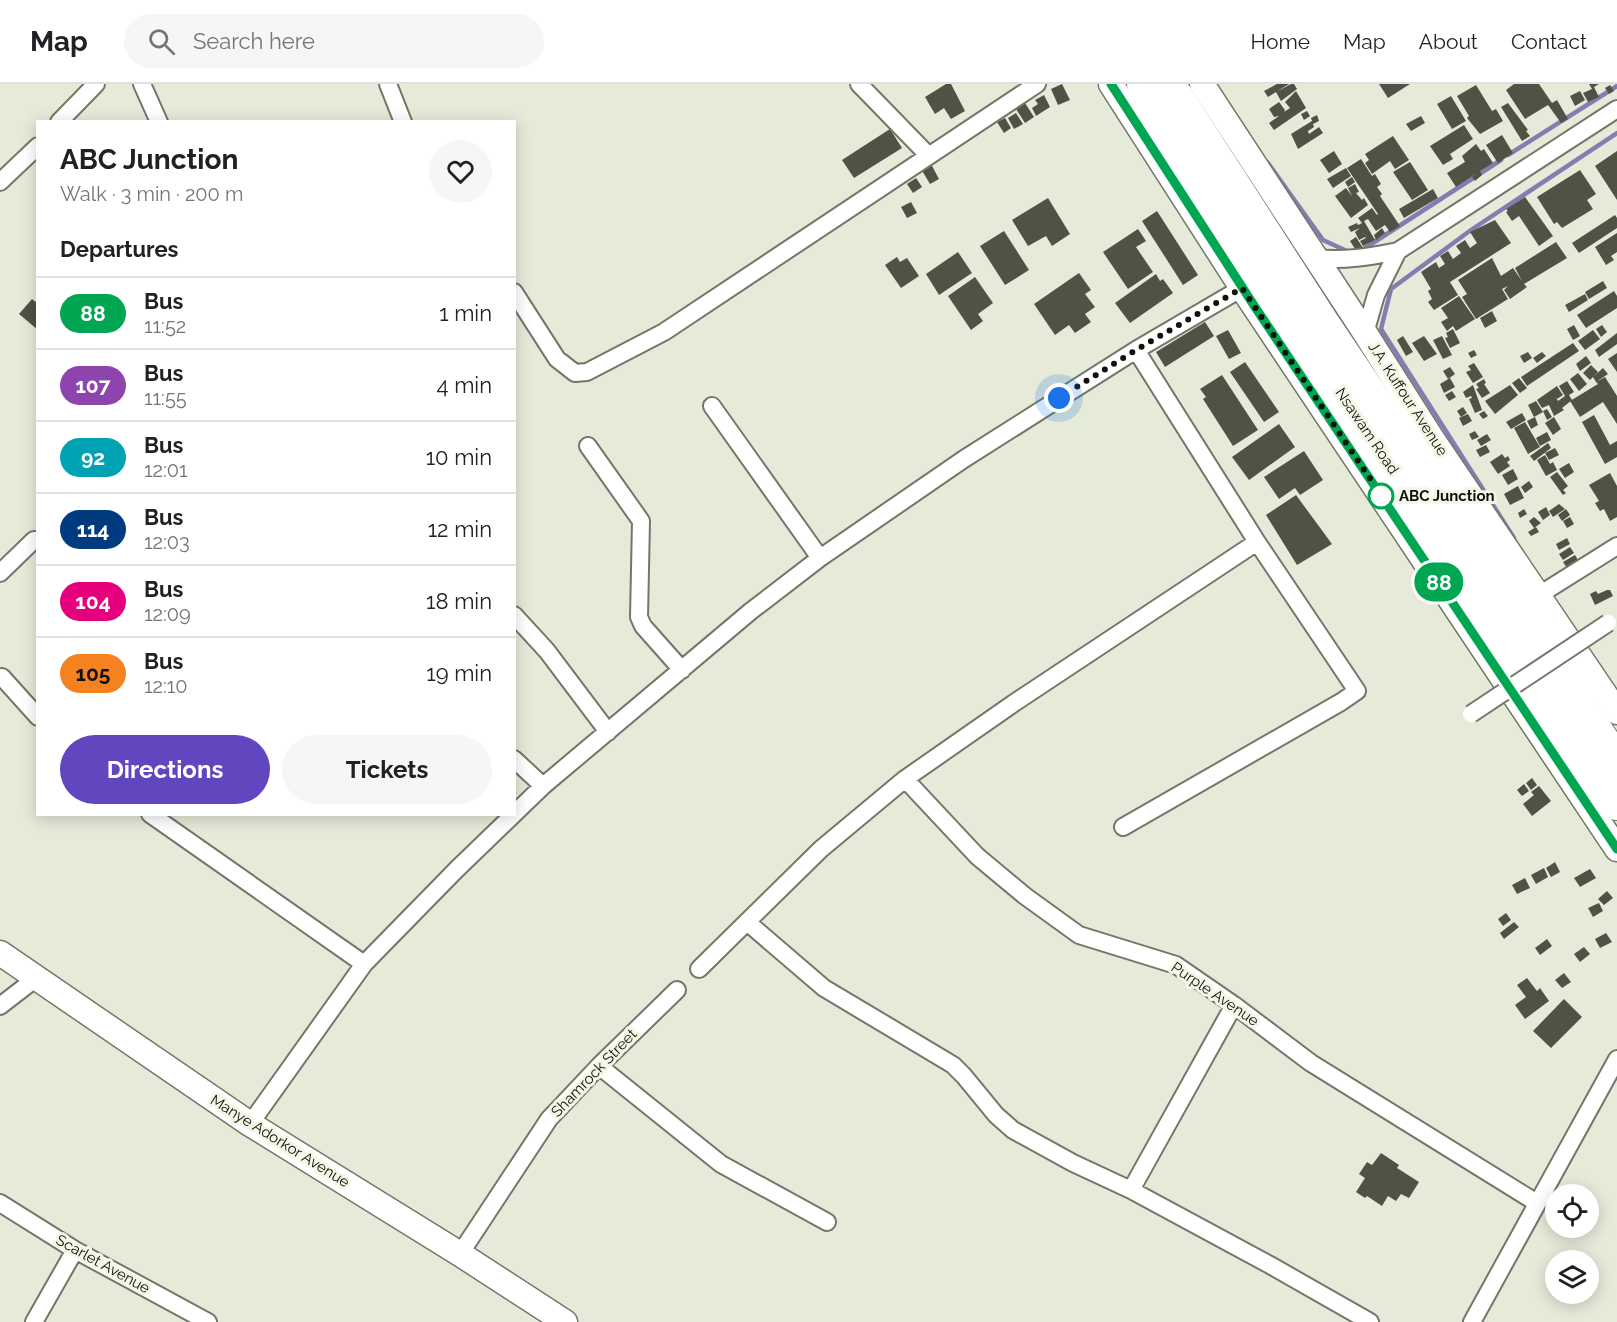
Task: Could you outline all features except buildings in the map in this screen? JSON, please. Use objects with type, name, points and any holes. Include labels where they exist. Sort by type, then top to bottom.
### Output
[{"type":"highway","name":"Nsawam Road","points":[[1143,84],[1260,269],[1617,804]]},
{"type":"highway","name":"Nsawam Road","points":[[1169,84],[1323,323],[1617,761]]},
{"type":"main road","points":[[1111,84],[1242,288],[1617,849]]},
{"type":"main road","name":"J.A. Kuffour Avenue","points":[[1202,84],[1431,437],[1617,712]]},
{"type":"main road","name":"Manye Adorkor Avenue","points":[[0,954],[250,1124],[565,1322]]},
{"type":"street","points":[[61,120],[96,84]]},
{"type":"street","points":[[142,84],[158,120]]},
{"type":"street","points":[[388,84],[402,120]]},
{"type":"street","points":[[859,84],[927,155]]},
{"type":"street","points":[[516,295],[557,359],[575,373],[587,372],[664,332],[1037,84]]},
{"type":"street","points":[[1315,258],[1360,259],[1398,251],[1617,109]]},
{"type":"street","points":[[0,182],[36,148]]},
{"type":"street","points":[[1365,333],[1376,295],[1398,251]]},
{"type":"street","points":[[516,812],[543,786],[751,611],[820,558],[964,459],[1136,350],[1242,288]]},
{"type":"street","points":[[1123,827],[1341,702],[1356,691],[1257,542],[1136,350]]},
{"type":"street","points":[[712,406],[820,558]]},
{"type":"street","points":[[588,446],[641,521],[639,617],[643,626],[682,670]]},
{"type":"street","points":[[0,573],[36,540]]},
{"type":"street","points":[[699,969],[821,849],[905,779],[1014,703],[1257,542]]},
{"type":"street","points":[[1539,595],[1617,546]]},
{"type":"street","points":[[516,617],[547,651],[608,732]]},
{"type":"street","points":[[1471,714],[1608,623]]},
{"type":"street","points":[[2,677],[36,715]]},
{"type":"street","points":[[516,761],[543,786]]},
{"type":"street","name":"Purple Avenue","points":[[905,779],[977,856],[1025,897],[1078,935],[1176,965],[1311,1062],[1537,1203]]},
{"type":"street","points":[[153,816],[364,964]]},
{"type":"street","points":[[250,1124],[364,964],[512,816]]},
{"type":"street","points":[[747,922],[824,988],[953,1065],[1012,1130],[1096,1175],[1131,1190],[1370,1322]]},
{"type":"street","points":[[0,1006],[35,979]]},
{"type":"street","name":"Shamrock Street","points":[[460,1254],[549,1119],[598,1066],[677,990]]},
{"type":"street","points":[[1131,1190],[1234,1005]]},
{"type":"street","points":[[1472,1322],[1617,1059]]},
{"type":"street","points":[[598,1066],[721,1164],[827,1222]]},
{"type":"street","name":"Scarlet Avenue","points":[[0,1203],[75,1250],[208,1322]]},
{"type":"street","points":[[34,1322],[75,1250]]},
{"type":"waterway","points":[[1508,155],[1617,86]]},
{"type":"waterway","points":[[1514,538],[1381,329],[1391,289],[1471,230],[1617,133]]},
{"type":"waterway","points":[[1359,252],[1501,160]]},
{"type":"waterway","points":[[1268,163],[1323,240],[1349,252]]},
{"type":"bus line","name":"88","points":[[1111,84],[1255,307],[1617,849]]},
{"type":"place","name":"ABC Junction","points":[[1381,496]]},
{"type":"route","points":[[1059,398],[1242,288],[1385,501],[1381,496]]}]
